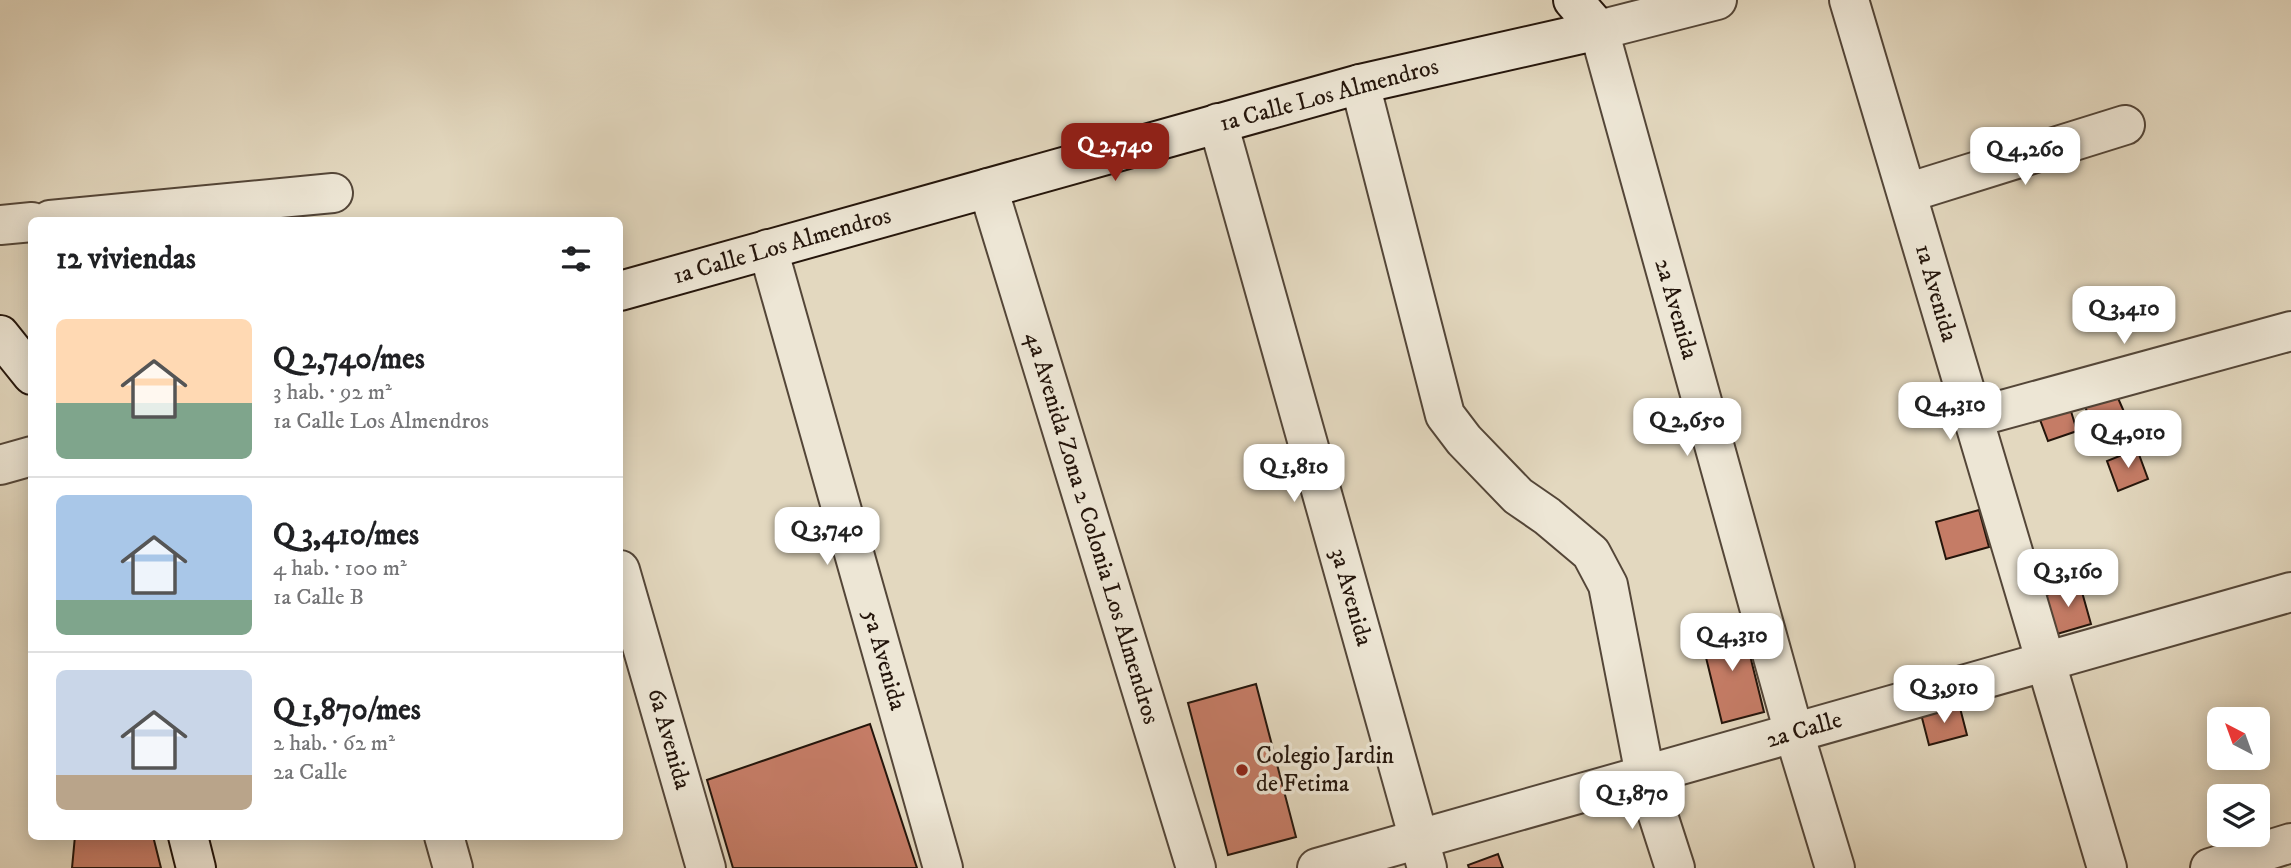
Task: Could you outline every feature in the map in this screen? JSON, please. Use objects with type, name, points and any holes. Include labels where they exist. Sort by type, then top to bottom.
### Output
[{"type":"street","name":"2a Avenida","points":[[1573,0],[1599,30],[1794,733],[1835,868]]},
{"type":"street","name":"1a Calle Los Almendros","points":[[623,290],[1360,84],[1599,30],[1717,0]]},
{"type":"street","name":"1a Avenida","points":[[1849,0],[2107,868]]},
{"type":"street","points":[[1360,84],[1445,415],[1464,440],[1509,487],[1591,553],[1608,585],[1645,775],[1675,868]]},
{"type":"street","name":"3a Avenida","points":[[1218,124],[1423,854]]},
{"type":"street","points":[[1907,193],[2125,125]]},
{"type":"street","name":"4a Avenida Zona 2 Colonia Los Almendros","points":[[988,188],[1196,868]]},
{"type":"street","points":[[81,217],[333,193]]},
{"type":"street","points":[[0,225],[28,222]]},
{"type":"street","name":"5a Avenida","points":[[768,249],[943,868]]},
{"type":"street","points":[[1973,418],[2291,331]]},
{"type":"street","points":[[0,335],[28,370]]},
{"type":"street","points":[[0,464],[28,457]]},
{"type":"street","name":"6a Avenida","points":[[623,580],[706,868]]},
{"type":"street","name":"2a Calle","points":[[1317,868],[1423,854],[1645,775],[2291,592]]},
{"type":"street","points":[[189,840],[196,868]]},
{"type":"street","points":[[445,840],[453,868]]},
{"type":"street","points":[[2210,868],[2291,843]]},
{"type":"building","points":[[2114,389],[2125,414],[2094,428],[2083,402]]},
{"type":"building","points":[[2067,398],[2077,431],[2048,441],[2036,409]]},
{"type":"building","points":[[2137,449],[2148,479],[2118,491],[2107,461]]},
{"type":"building","points":[[1979,510],[1989,547],[1946,559],[1936,522]]},
{"type":"building","points":[[2080,585],[2091,624],[2057,634],[2046,595]]},
{"type":"building","points":[[1742,623],[1764,712],[1722,723],[1700,633]]},
{"type":"building","name":"Colegio Jardin de Fetima","points":[[1256,684],[1296,837],[1228,855],[1188,703]]},
{"type":"building","points":[[1959,704],[1967,735],[1929,745],[1921,714]]},
{"type":"building","points":[[870,724],[917,868],[733,868],[707,780]]},
{"type":"building","points":[[75,840],[154,840],[161,868],[72,868]]},
{"type":"building","points":[[1498,854],[1503,868],[1469,868],[1468,865]]},
{"type":"place","name":"Colegio Jardin de Fetima","points":[[1242,770]]}]
